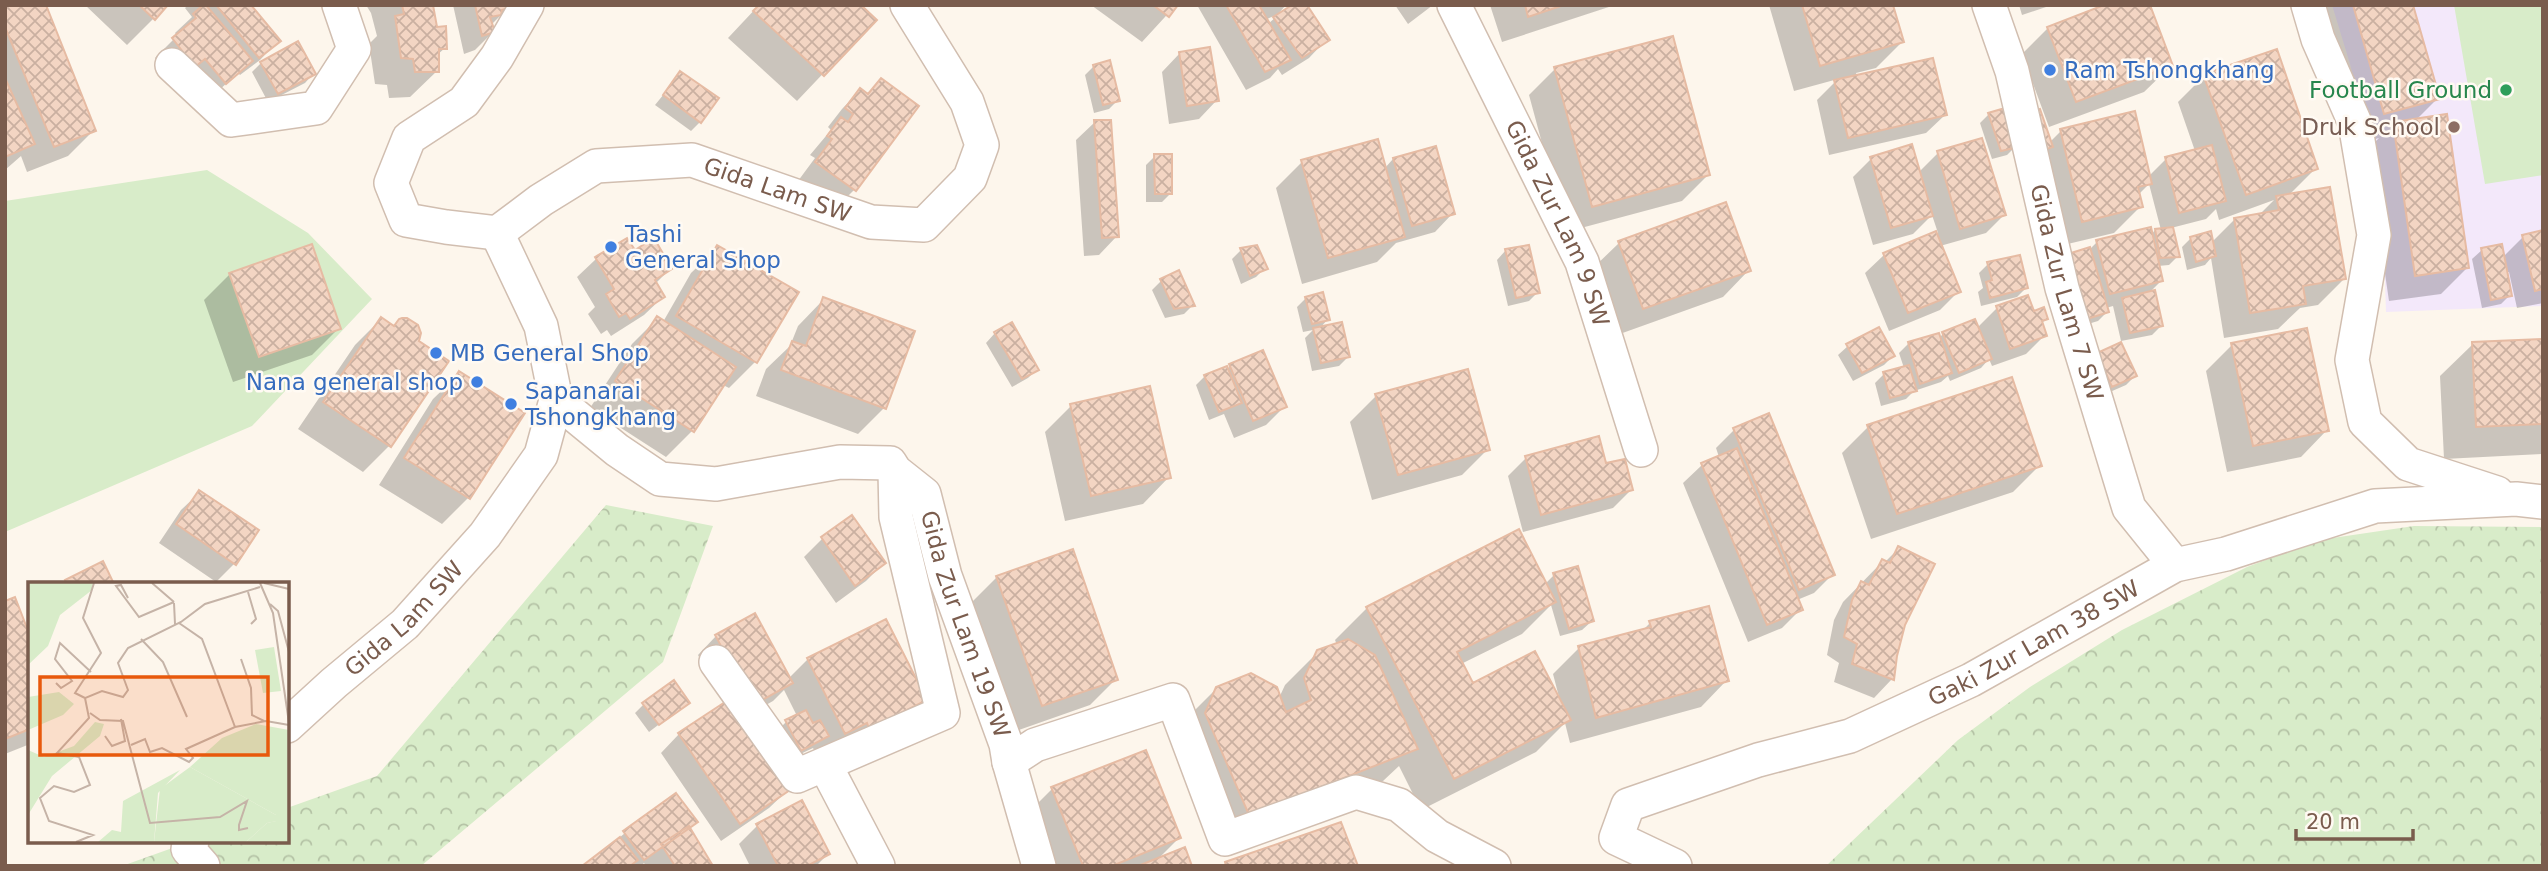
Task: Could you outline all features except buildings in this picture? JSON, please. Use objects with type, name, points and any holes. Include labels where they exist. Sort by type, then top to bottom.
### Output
[{"type":"street","points":[[172,65],[231,120],[316,108],[354,49],[339,5]]},
{"type":"street","points":[[497,233],[446,228],[406,220],[391,183],[409,138],[464,102],[497,57],[527,5]]},
{"type":"street","name":"Gida Lam SW","points":[[289,724],[405,624],[485,535],[541,455],[556,400],[541,326],[497,233],[541,200],[596,166],[692,160],[871,222],[924,225],[970,178],[982,145],[967,102],[907,5]]},
{"type":"street","name":"Gida Zur Lam 9 SW","points":[[1454,5],[1582,262],[1641,450]]},
{"type":"street","name":"Gida Zur Lam 7 SW","points":[[1989,5],[2012,71],[2062,288],[2129,508],[2175,565]]},
{"type":"street","points":[[2308,5],[2318,39],[2355,124],[2374,235],[2352,360],[2365,422],[2407,464],[2529,500]]},
{"type":"street","name":"Gida Zur Lam 19 SW","points":[[556,400],[617,450],[660,479],[716,485],[840,462],[890,463],[895,471],[924,494],[945,576],[1006,744],[1039,866]]},
{"type":"street","points":[[716,662],[797,776],[943,713],[896,517],[895,471]]},
{"type":"street","name":"Gaki Zur Lam 38 SW","points":[[1675,866],[1616,838],[1628,805],[1758,760],[1850,736],[1971,680],[2175,565],[2226,554],[2375,506],[2529,500]]},
{"type":"street","points":[[1009,762],[1035,745],[1173,700],[1225,839],[1356,792],[1399,806],[1437,836],[1494,866]]},
{"type":"street","points":[[825,765],[878,866]]},
{"type":"street","points":[[191,843],[188,849],[203,866]]},
{"type":"shaded area","name":"Druk School","points":[[2332,5],[2543,5],[2543,306],[2386,312],[2382,191]]},
{"type":"green space","name":"Football Ground","points":[[2454,5],[2543,5],[2543,175],[2485,184]]},
{"type":"green space","points":[[207,170],[308,233],[372,299],[252,426],[5,532],[5,201]]},
{"type":"green space","points":[[606,505],[713,526],[663,662],[421,866],[122,866],[186,843],[289,843],[289,807],[377,776]]},
{"type":"green space","points":[[2414,526],[2543,527],[2543,866],[1826,866],[1958,740],[2030,687],[2122,630],[2247,567],[2319,540]]},
{"type":"place","name":"Ram Tshongkhang","points":[[2050,70]]},
{"type":"place","name":"Football Ground","points":[[2506,90]]},
{"type":"place","name":"Druk School","points":[[2454,127]]},
{"type":"place","name":"Tashi General Shop","points":[[611,247]]},
{"type":"place","name":"MB General Shop","points":[[436,353]]},
{"type":"place","name":"Nana general shop","points":[[477,382]]},
{"type":"place","name":"Sapanarai Tshongkhang","points":[[511,404]]}]
